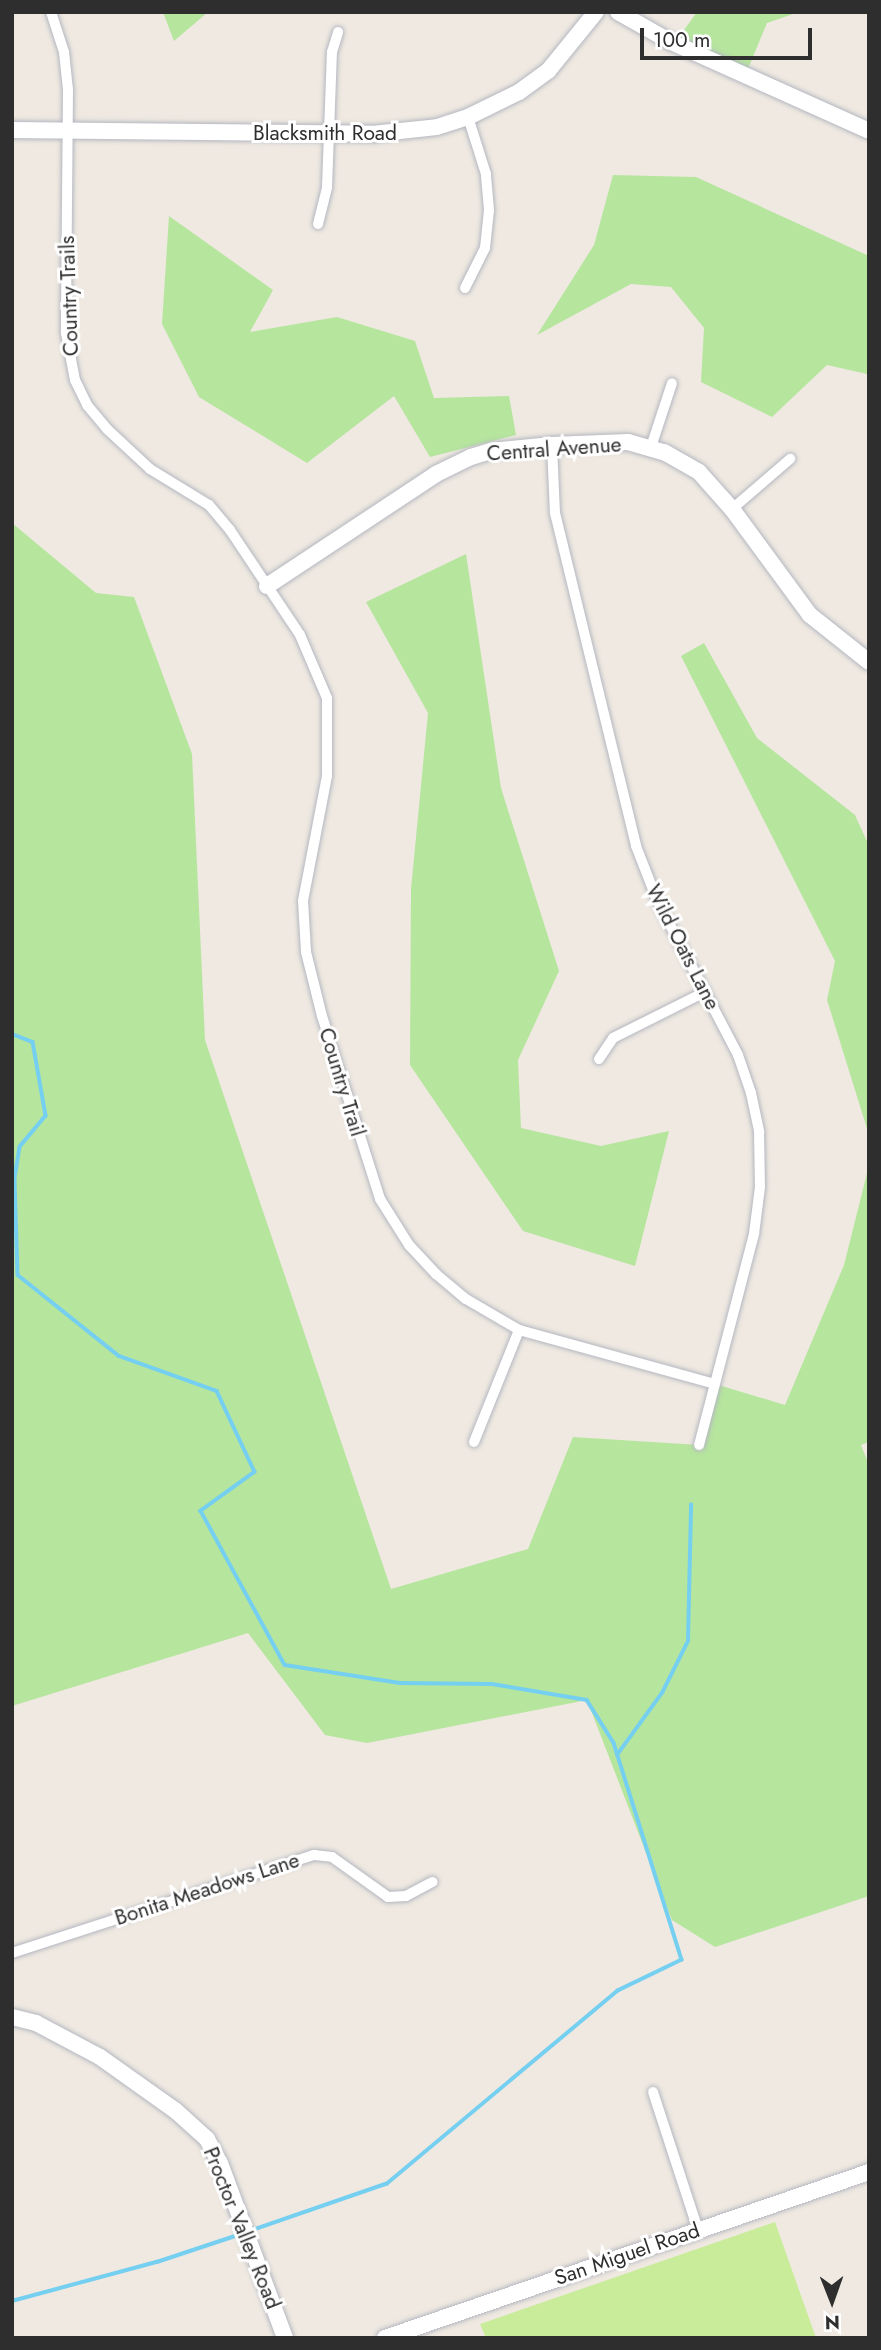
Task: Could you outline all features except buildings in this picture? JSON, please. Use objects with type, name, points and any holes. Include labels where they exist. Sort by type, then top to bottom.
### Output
[{"type":"street","name":"Country Trails","points":[[51,12],[67,71],[66,332],[72,369],[79,390],[100,422],[149,469],[209,505],[267,586]]},
{"type":"street","name":"Blacksmith Road","points":[[12,130],[407,133],[468,117],[519,92],[548,71],[596,12]]},
{"type":"street","points":[[618,12],[668,41],[869,131]]},
{"type":"street","points":[[318,224],[327,187],[332,52],[338,32]]},
{"type":"street","points":[[465,288],[485,248],[489,210],[486,174],[468,117]]},
{"type":"street","points":[[651,447],[672,383]]},
{"type":"street","name":"Central Avenue","points":[[267,586],[459,462],[491,451],[616,442],[651,447],[676,457],[699,472],[732,509],[783,583],[810,615],[869,662]]},
{"type":"street","name":"Wild Oats Lane","points":[[552,445],[555,513],[636,846],[657,900],[745,1074],[756,1112],[761,1152],[760,1198],[754,1234],[699,1445]]},
{"type":"street","points":[[732,509],[790,459]]},
{"type":"street","name":"Country Trail","points":[[267,586],[300,635],[327,698],[327,776],[305,883],[302,918],[306,952],[318,1004],[374,1186],[397,1229],[436,1274],[466,1299],[519,1330],[715,1384]]},
{"type":"street","points":[[599,1059],[613,1038],[705,992]]},
{"type":"street","points":[[474,1442],[519,1330]]},
{"type":"street","name":"Bonita Meadows Lane","points":[[12,1953],[314,1855],[332,1857],[388,1897],[406,1896],[432,1882]]},
{"type":"street","name":"Proctor Valley Road","points":[[12,2017],[36,2023],[100,2057],[207,2139],[220,2164],[285,2338]]},
{"type":"street","points":[[653,2092],[698,2230]]},
{"type":"street","name":"San Miguel Road","points":[[385,2338],[869,2172]]},
{"type":"green space","points":[[163,12],[208,12],[174,41]]},
{"type":"green space","points":[[697,12],[799,12],[767,23],[745,76],[674,44]]},
{"type":"green space","points":[[613,175],[696,177],[869,256],[869,401],[867,374],[827,365],[772,417],[701,382],[704,328],[671,287],[631,284],[537,335],[594,245]]},
{"type":"green space","points":[[169,216],[273,290],[250,332],[337,317],[415,341],[434,398],[509,396],[516,435],[430,457],[394,396],[307,463],[199,397],[162,324]]},
{"type":"green space","points":[[12,523],[96,593],[134,597],[192,754],[205,1040],[391,1589],[528,1549],[573,1437],[699,1445],[715,1384],[785,1405],[844,1265],[869,1165],[869,1442],[861,1445],[869,1465],[869,1896],[715,1947],[672,1920],[587,1700],[367,1743],[325,1735],[248,1633],[12,1706]]},
{"type":"green space","points":[[466,554],[501,788],[559,971],[518,1060],[521,1128],[601,1146],[669,1131],[635,1266],[523,1231],[410,1065],[411,889],[428,713],[366,602]]},
{"type":"green space","points":[[704,643],[757,738],[855,815],[869,846],[869,1135],[827,1000],[835,961],[681,656]]},
{"type":"green space","points":[[775,2222],[816,2338],[486,2338],[480,2324]]},
{"type":"waterway","points":[[12,1034],[33,1042],[46,1116],[20,1147],[15,1180],[18,1275],[119,1356],[217,1391],[255,1472],[201,1511],[285,1665],[400,1683],[492,1684],[587,1700],[614,1743],[682,1960],[618,1991],[387,2184],[251,2231]]},
{"type":"waterway","points":[[617,1755],[662,1693],[688,1641],[691,1505]]},
{"type":"waterway","points":[[12,2301],[157,2262],[241,2234]]}]
